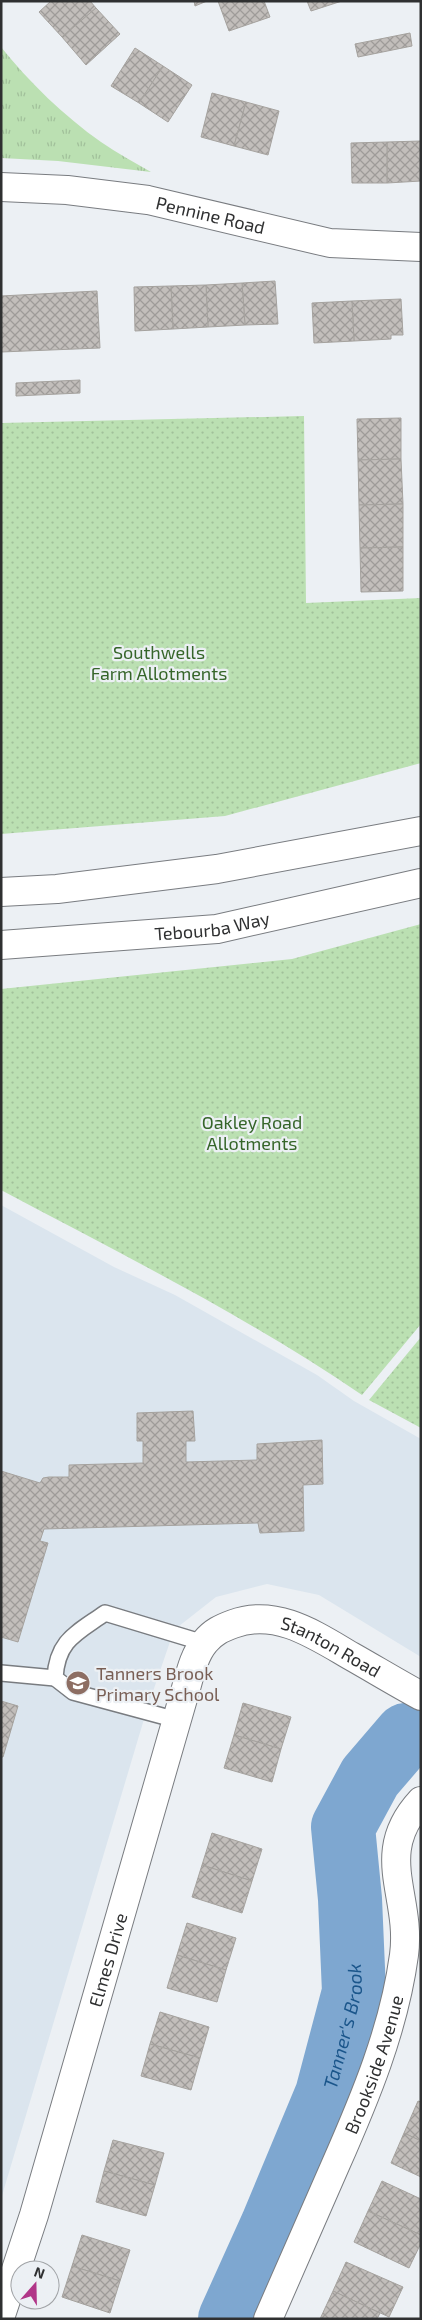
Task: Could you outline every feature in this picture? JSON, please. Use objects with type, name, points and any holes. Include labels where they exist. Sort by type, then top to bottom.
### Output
[{"type":"street","name":"Pennine Road","points":[[1,187],[67,190],[148,200],[330,243],[421,247]]},
{"type":"street","points":[[1,892],[57,889],[217,869],[421,831]]},
{"type":"street","name":"Tebourba Way","points":[[1,945],[217,929],[421,883]]},
{"type":"street","name":"Stanton Road","points":[[236,1622],[263,1618],[298,1627],[416,1688]]},
{"type":"street","name":"Elmes Drive","points":[[1,2315],[34,2215],[192,1667],[204,1643],[218,1630],[236,1622]]},
{"type":"street","name":"Brookside Avenue","points":[[268,2319],[361,2107],[379,2060],[404,1955],[406,1930],[396,1868],[396,1849],[400,1830],[408,1815],[421,1801]]},
{"type":"lane","points":[[55,1678],[56,1660],[66,1640],[106,1613],[204,1643]]},
{"type":"lane","points":[[1,1673],[55,1678],[73,1692],[177,1720]]},
{"type":"shaded area","name":"Tanners Brook Primary School","points":[[1,1205],[114,1267],[175,1295],[317,1375],[354,1401],[421,1439],[421,1657],[319,1595],[267,1584],[216,1597],[174,1630],[147,1709],[1,2199]]},
{"type":"green space","points":[[1,47],[35,86],[60,110],[107,146],[151,172],[58,161],[1,158]]},
{"type":"green space","name":"Southwells Farm Allotments","points":[[304,416],[306,603],[421,598],[421,763],[225,816],[1,834],[1,423]]},
{"type":"green space","name":"Oakley Road Allotments","points":[[421,924],[421,1324],[362,1395],[319,1366],[230,1313],[1,1190],[1,989],[292,959]]},
{"type":"green space","points":[[421,1337],[421,1428],[369,1400]]},
{"type":"building","points":[[51,1],[90,1],[96,8],[62,37],[39,12]]},
{"type":"building","points":[[194,1],[207,1],[195,6]]},
{"type":"building","points":[[218,1],[264,1],[270,17],[229,31]]},
{"type":"building","points":[[307,1],[342,1],[311,11]]},
{"type":"building","points":[[96,8],[120,34],[86,65],[62,37]]},
{"type":"building","points":[[410,33],[412,46],[358,57],[355,44]]},
{"type":"building","points":[[135,48],[163,66],[139,103],[111,86]]},
{"type":"building","points":[[163,66],[192,85],[168,122],[139,103]]},
{"type":"building","points":[[212,93],[246,102],[234,146],[201,137]]},
{"type":"building","points":[[246,102],[279,111],[268,155],[234,146]]},
{"type":"building","points":[[421,141],[421,181],[387,183],[387,142]]},
{"type":"building","points":[[387,142],[387,183],[352,183],[351,143]]},
{"type":"building","points":[[275,281],[278,324],[245,325],[242,283]]},
{"type":"building","points":[[242,283],[245,325],[208,327],[206,285]]},
{"type":"building","points":[[206,285],[208,327],[173,329],[171,286]]},
{"type":"building","points":[[171,286],[173,329],[135,331],[134,287]]},
{"type":"building","points":[[97,291],[100,348],[1,352],[1,296]]},
{"type":"building","points":[[401,299],[403,335],[391,335],[391,339],[354,341],[352,301]]},
{"type":"building","points":[[352,301],[354,341],[314,343],[312,303]]},
{"type":"building","points":[[80,380],[80,393],[16,396],[16,383]]},
{"type":"building","points":[[401,418],[401,459],[358,460],[357,419]]},
{"type":"building","points":[[401,459],[403,504],[359,505],[358,460]]},
{"type":"building","points":[[403,504],[403,547],[360,548],[359,505]]},
{"type":"building","points":[[403,547],[403,591],[361,592],[360,548]]},
{"type":"building","points":[[193,1411],[195,1441],[186,1441],[186,1462],[257,1460],[257,1444],[322,1440],[323,1484],[303,1485],[304,1531],[260,1533],[258,1523],[44,1529],[40,1541],[48,1543],[18,1642],[1,1637],[1,1471],[40,1483],[43,1478],[69,1477],[69,1465],[143,1463],[143,1441],[137,1441],[137,1413]]},
{"type":"building","points":[[1,1701],[18,1706],[3,1757],[1,1757]]},
{"type":"building","points":[[243,1703],[291,1717],[281,1749],[234,1735]]},
{"type":"building","points":[[234,1735],[281,1749],[272,1782],[224,1768]]},
{"type":"building","points":[[212,1833],[262,1849],[252,1881],[202,1865]]},
{"type":"building","points":[[202,1865],[252,1881],[242,1913],[192,1897]]},
{"type":"building","points":[[187,1923],[236,1938],[226,1970],[177,1955]]},
{"type":"building","points":[[177,1955],[226,1970],[217,2002],[167,1988]]},
{"type":"building","points":[[160,2012],[209,2027],[200,2058],[150,2044]]},
{"type":"building","points":[[150,2044],[200,2058],[191,2090],[141,2076]]},
{"type":"building","points":[[418,2101],[421,2102],[421,2141],[404,2133]]},
{"type":"building","points":[[404,2133],[421,2141],[421,2177],[391,2163]]},
{"type":"building","points":[[113,2140],[164,2153],[155,2185],[104,2171]]},
{"type":"building","points":[[104,2171],[155,2185],[146,2216],[96,2202]]},
{"type":"building","points":[[382,2181],[421,2199],[421,2235],[368,2211]]},
{"type":"building","points":[[368,2211],[421,2235],[421,2243],[409,2268],[354,2242]]},
{"type":"building","points":[[82,2235],[130,2250],[120,2281],[72,2266]]},
{"type":"building","points":[[346,2262],[403,2287],[389,2317],[333,2291]]},
{"type":"building","points":[[72,2266],[120,2281],[110,2313],[62,2297]]},
{"type":"building","points":[[333,2291],[380,2313],[377,2319],[320,2319]]},
{"type":"waterway","name":"Tanner's Brook","points":[[230,2319],[272,2226],[327,2094],[354,1992],[350,1899],[343,1827],[370,1777],[406,1735]]},
{"type":"place","name":"Tanners Brook Primary School","points":[[78,1683]]}]
